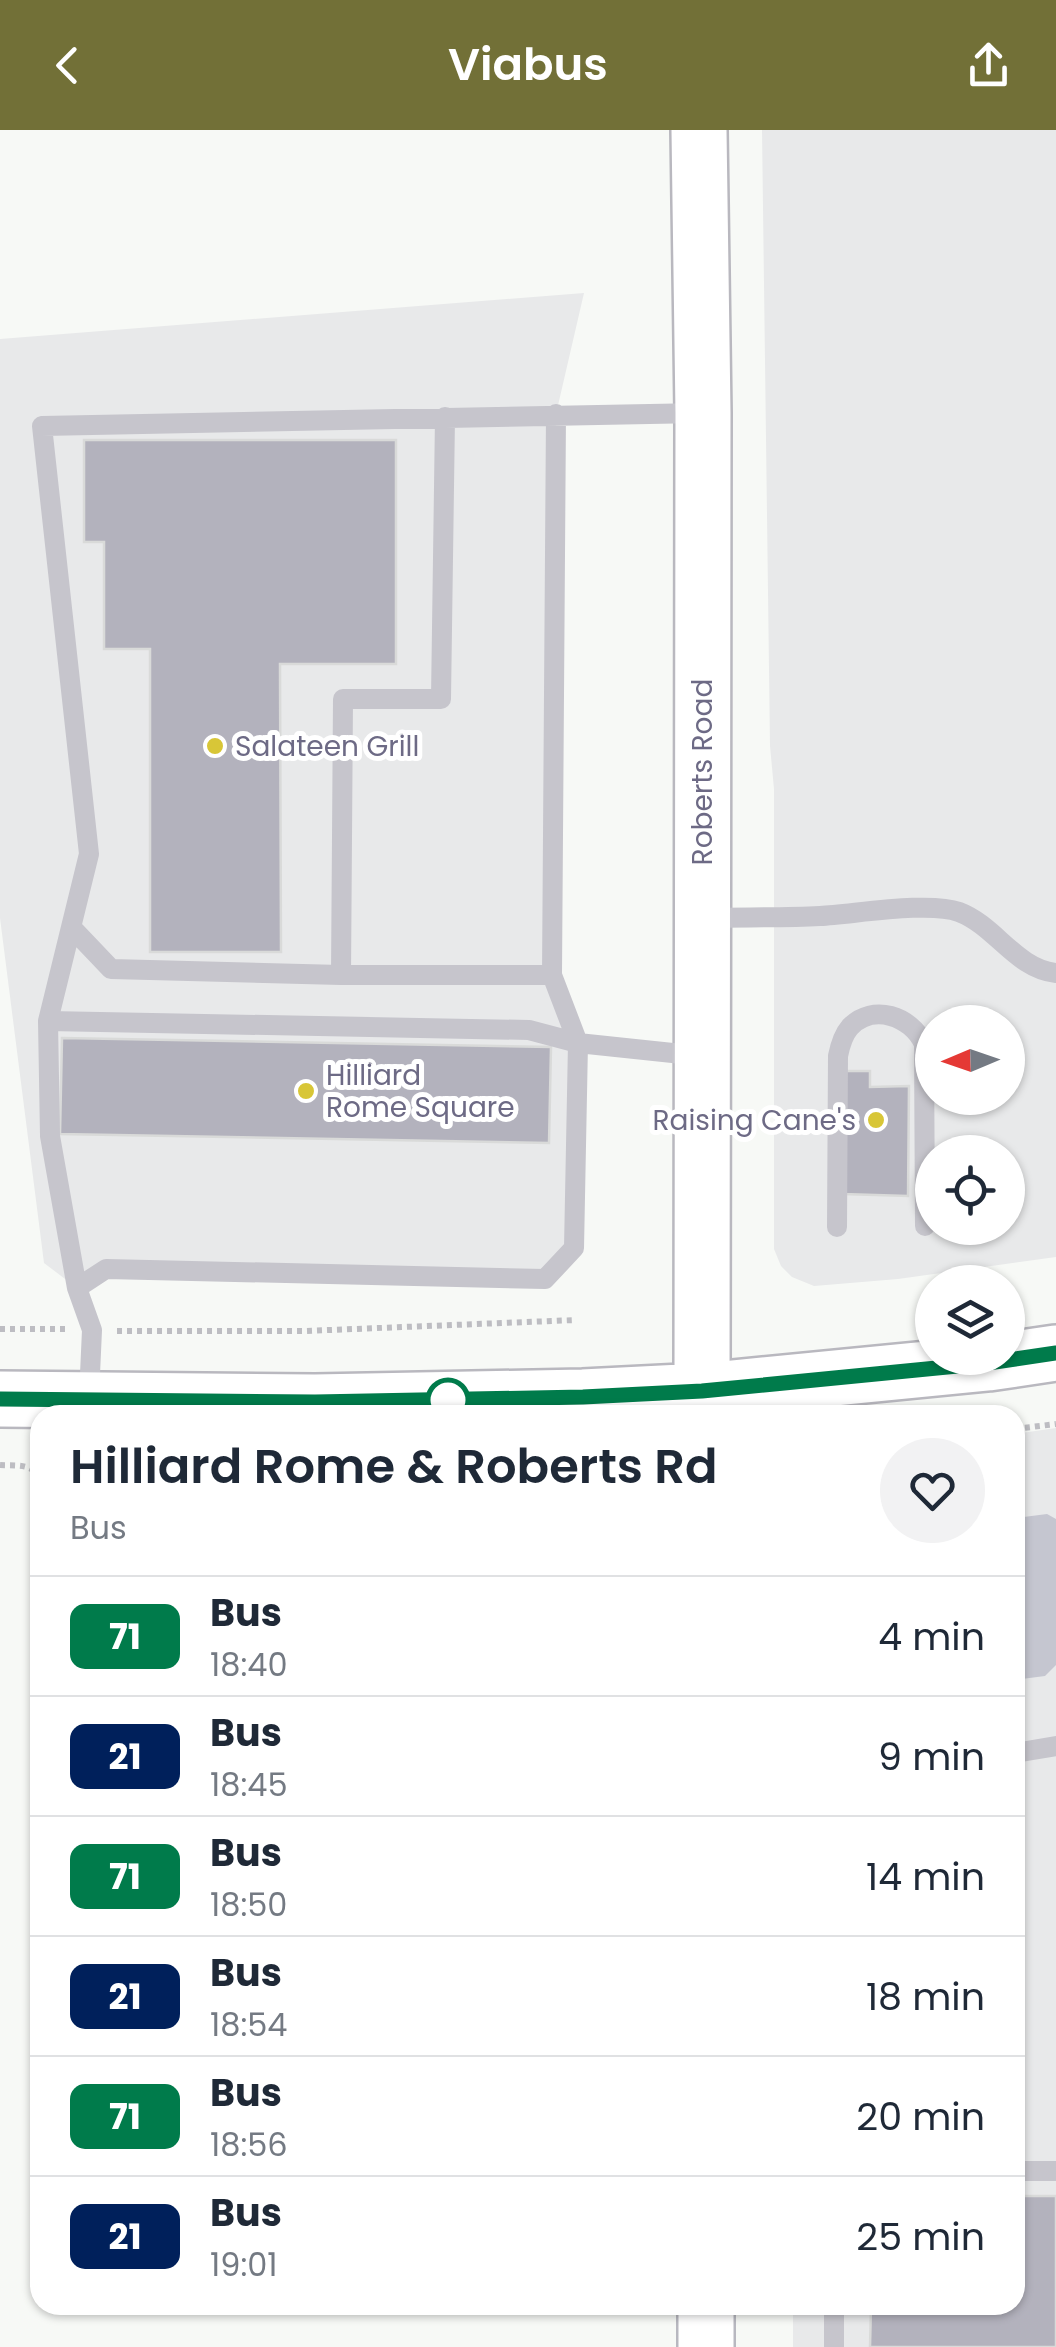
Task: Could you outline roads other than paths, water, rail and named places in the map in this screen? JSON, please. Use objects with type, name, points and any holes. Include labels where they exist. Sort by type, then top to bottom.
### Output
[{"type":"main road","name":"Roberts Road","points":[[698,130],[703,413],[702,1403]]},
{"type":"main road","points":[[195,1405],[583,1397],[702,1403],[988,1363],[1048,1359]]},
{"type":"main road","points":[[0,1399],[67,1405]]},
{"type":"main road","points":[[706,2315],[706,2347]]},
{"type":"lane","points":[[89,1405],[92,1330],[77,1288],[50,1136],[48,1021],[90,854],[42,426],[703,413]]},
{"type":"lane","points":[[77,1288],[106,1268],[545,1279],[574,1248],[578,1043],[552,976],[556,414]]},
{"type":"lane","points":[[341,975],[344,699],[442,699],[445,416]]},
{"type":"lane","points":[[702,918],[821,916],[932,908],[957,911],[979,922],[1021,959],[1044,972],[1056,973]]},
{"type":"lane","points":[[71,927],[111,969],[552,976]]},
{"type":"lane","points":[[837,1227],[838,1056],[844,1035],[858,1021],[882,1015],[904,1019],[919,1033],[924,1044],[924,1135]]},
{"type":"lane","points":[[48,1021],[529,1030],[578,1043],[704,1057]]},
{"type":"lane","points":[[1025,1752],[1056,1746]]},
{"type":"lane","points":[[1025,2171],[1056,2171]]},
{"type":"lane","points":[[834,2315],[834,2347]]},
{"type":"place","name":"Salateen Grill","points":[[215,746]]},
{"type":"place","name":"Hilliard Rome Square","points":[[306,1091]]},
{"type":"place","name":"Raising Cane's","points":[[876,1120]]}]
